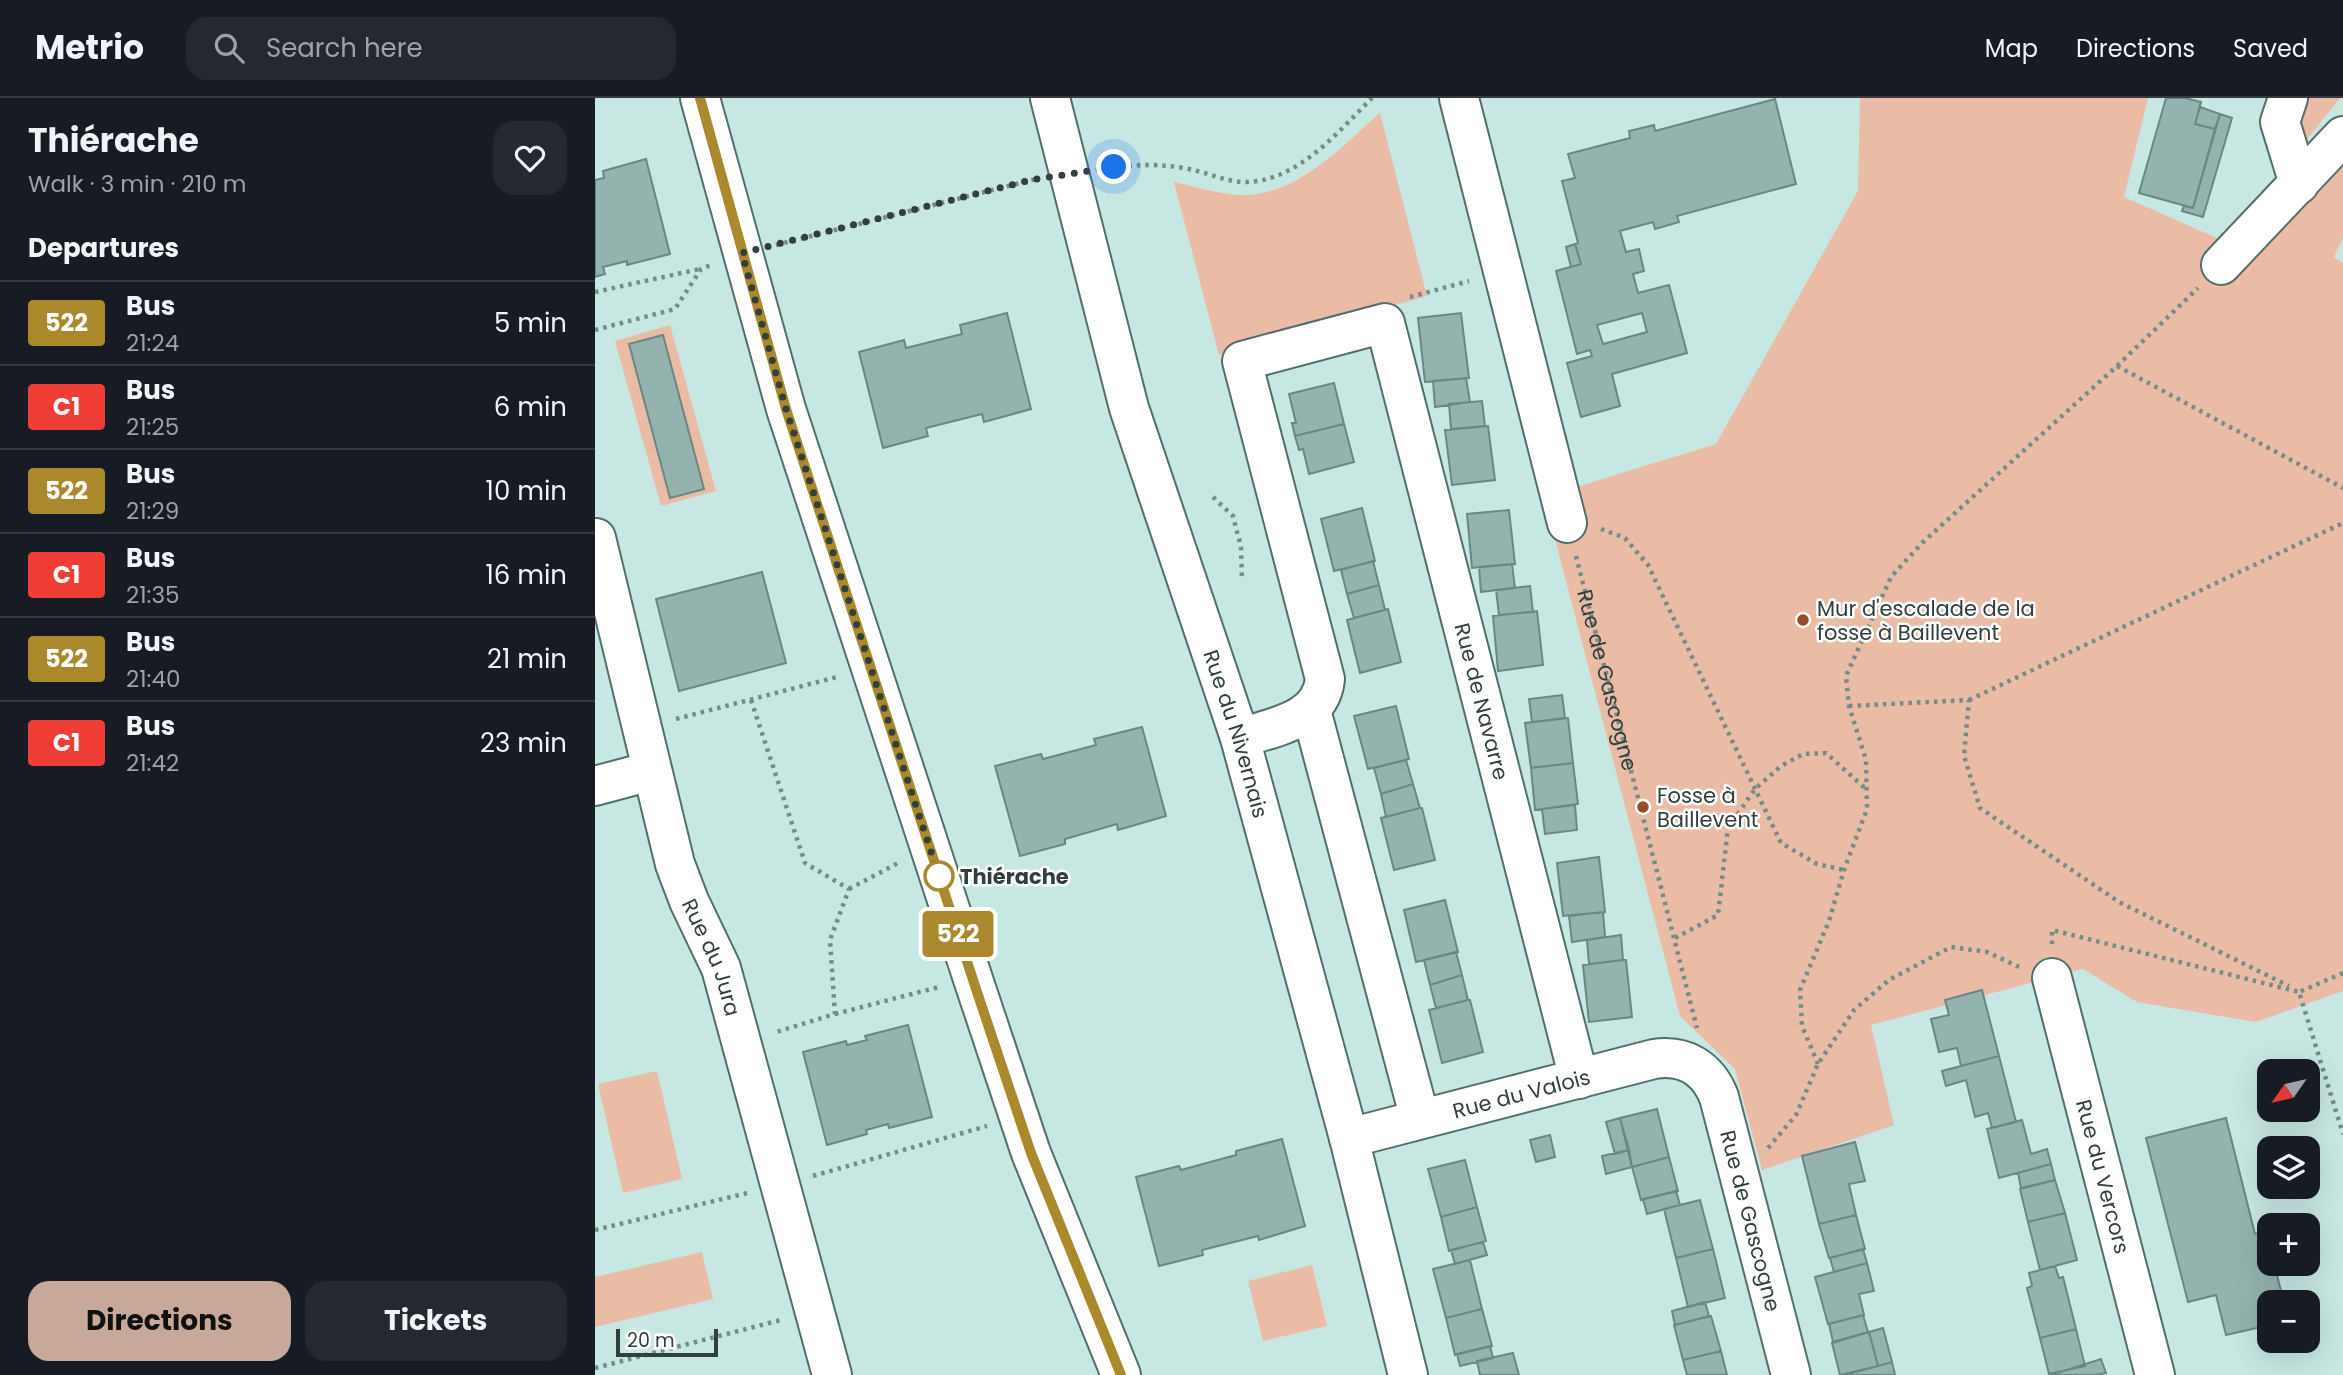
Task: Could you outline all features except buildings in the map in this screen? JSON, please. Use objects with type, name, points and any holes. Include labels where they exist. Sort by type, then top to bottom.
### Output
[{"type":"street","points":[[700,98],[786,409],[929,846],[1019,1117],[1056,1219],[1121,1375]]},
{"type":"street","name":"Rue du Nivernais","points":[[1050,98],[1129,408],[1240,738],[1349,1138],[1408,1375]]},
{"type":"street","points":[[1459,98],[1568,527]]},
{"type":"street","points":[[2288,98],[2280,122],[2299,184]]},
{"type":"street","points":[[2221,265],[2343,136]]},
{"type":"street","points":[[1240,738],[1299,718],[1311,710],[1324,690],[1325,679],[1241,361],[1385,323]]},
{"type":"street","name":"Rue de Navarre","points":[[1385,323],[1579,1079]]},
{"type":"street","name":"Rue du Jura","points":[[596,538],[675,864],[689,901],[721,968],[832,1375]]},
{"type":"street","points":[[1311,710],[1420,1119]]},
{"type":"street","points":[[595,786],[651,771]]},
{"type":"street","name":"Rue du Vercors","points":[[2052,978],[2155,1375]]},
{"type":"street","name":"Rue du Valois","points":[[1349,1138],[1666,1057],[1694,1064]]},
{"type":"street","name":"Rue de Gascogne","points":[[1694,1064],[1715,1087],[1791,1375]]},
{"type":"path","points":[[595,292],[701,269],[742,253],[1031,180],[1069,173],[1161,165],[1186,168],[1224,180],[1247,182],[1271,178],[1300,163],[1322,147],[1372,98]]},
{"type":"path","points":[[1818,1065],[1802,1027],[1800,990],[1829,920],[1867,809],[1865,760],[1849,706],[1846,676],[1891,577],[1922,543],[2117,366],[2221,265]]},
{"type":"path","points":[[595,330],[675,309],[701,269]]},
{"type":"path","points":[[1385,323],[1389,303],[1503,271]]},
{"type":"path","points":[[2117,366],[2343,488]]},
{"type":"path","points":[[1213,497],[1233,516],[1241,547],[1243,581]]},
{"type":"path","points":[[1849,706],[1969,700],[2343,523]]},
{"type":"path","points":[[1568,527],[1603,529],[1625,538],[1648,565],[1781,843],[1817,864],[1844,870]]},
{"type":"path","name":"Rue de Gascogne","points":[[1568,527],[1697,1028],[1694,1064]]},
{"type":"path","points":[[641,727],[871,667]]},
{"type":"path","points":[[751,700],[805,863],[849,889]]},
{"type":"path","points":[[1969,700],[1964,756],[1980,808],[2119,902],[2299,992],[2343,1135]]},
{"type":"path","points":[[1675,938],[1718,915],[1728,828],[1755,789],[1781,766],[1803,754],[1826,753],[1867,790]]},
{"type":"path","points":[[835,1014],[830,940],[849,889],[929,846]]},
{"type":"path","points":[[1736,1164],[1770,1147],[1796,1115],[1818,1065],[1854,1010],[1889,981],[1951,947],[1987,952],[2004,962],[2052,978],[2052,930],[2299,992],[2343,973]]},
{"type":"path","points":[[742,1043],[835,1014],[973,979]]},
{"type":"path","points":[[595,1230],[781,1185],[1019,1117]]},
{"type":"path","points":[[595,1368],[815,1311]]},
{"type":"shaded area","points":[[1860,98],[2148,98],[2124,197],[2246,251],[2343,151],[2343,238],[2334,257],[2343,263],[2343,991],[2256,1022],[2137,1002],[2083,969],[1871,1025],[1894,1125],[1762,1170],[1735,1069],[1680,1016],[1544,497],[1716,444],[1858,191]]},
{"type":"shaded area","points":[[2291,98],[2340,98],[2297,152]]},
{"type":"shaded area","points":[[1380,113],[1427,296],[1219,355],[1174,182],[1236,195],[1264,193],[1283,187],[1318,166]]},
{"type":"shaded area","points":[[670,325],[716,491],[661,506],[615,341]]},
{"type":"shaded area","points":[[657,1071],[682,1179],[623,1193],[598,1084]]},
{"type":"shaded area","points":[[702,1252],[713,1299],[595,1327],[595,1277]]},
{"type":"shaded area","points":[[1312,1265],[1327,1326],[1263,1341],[1248,1281]]},
{"type":"bus line","name":"522","points":[[700,98],[786,409],[978,995],[1031,1153],[1121,1375]]},
{"type":"place","name":"Mur d'escalade de la fosse à Baillevent","points":[[1803,620]]},
{"type":"place","name":"Fosse à Baillevent","points":[[1643,807]]},
{"type":"place","name":"Thiérache","points":[[939,876]]},
{"type":"route","points":[[939,876],[786,409],[742,253],[1031,180],[1114,167]]}]
